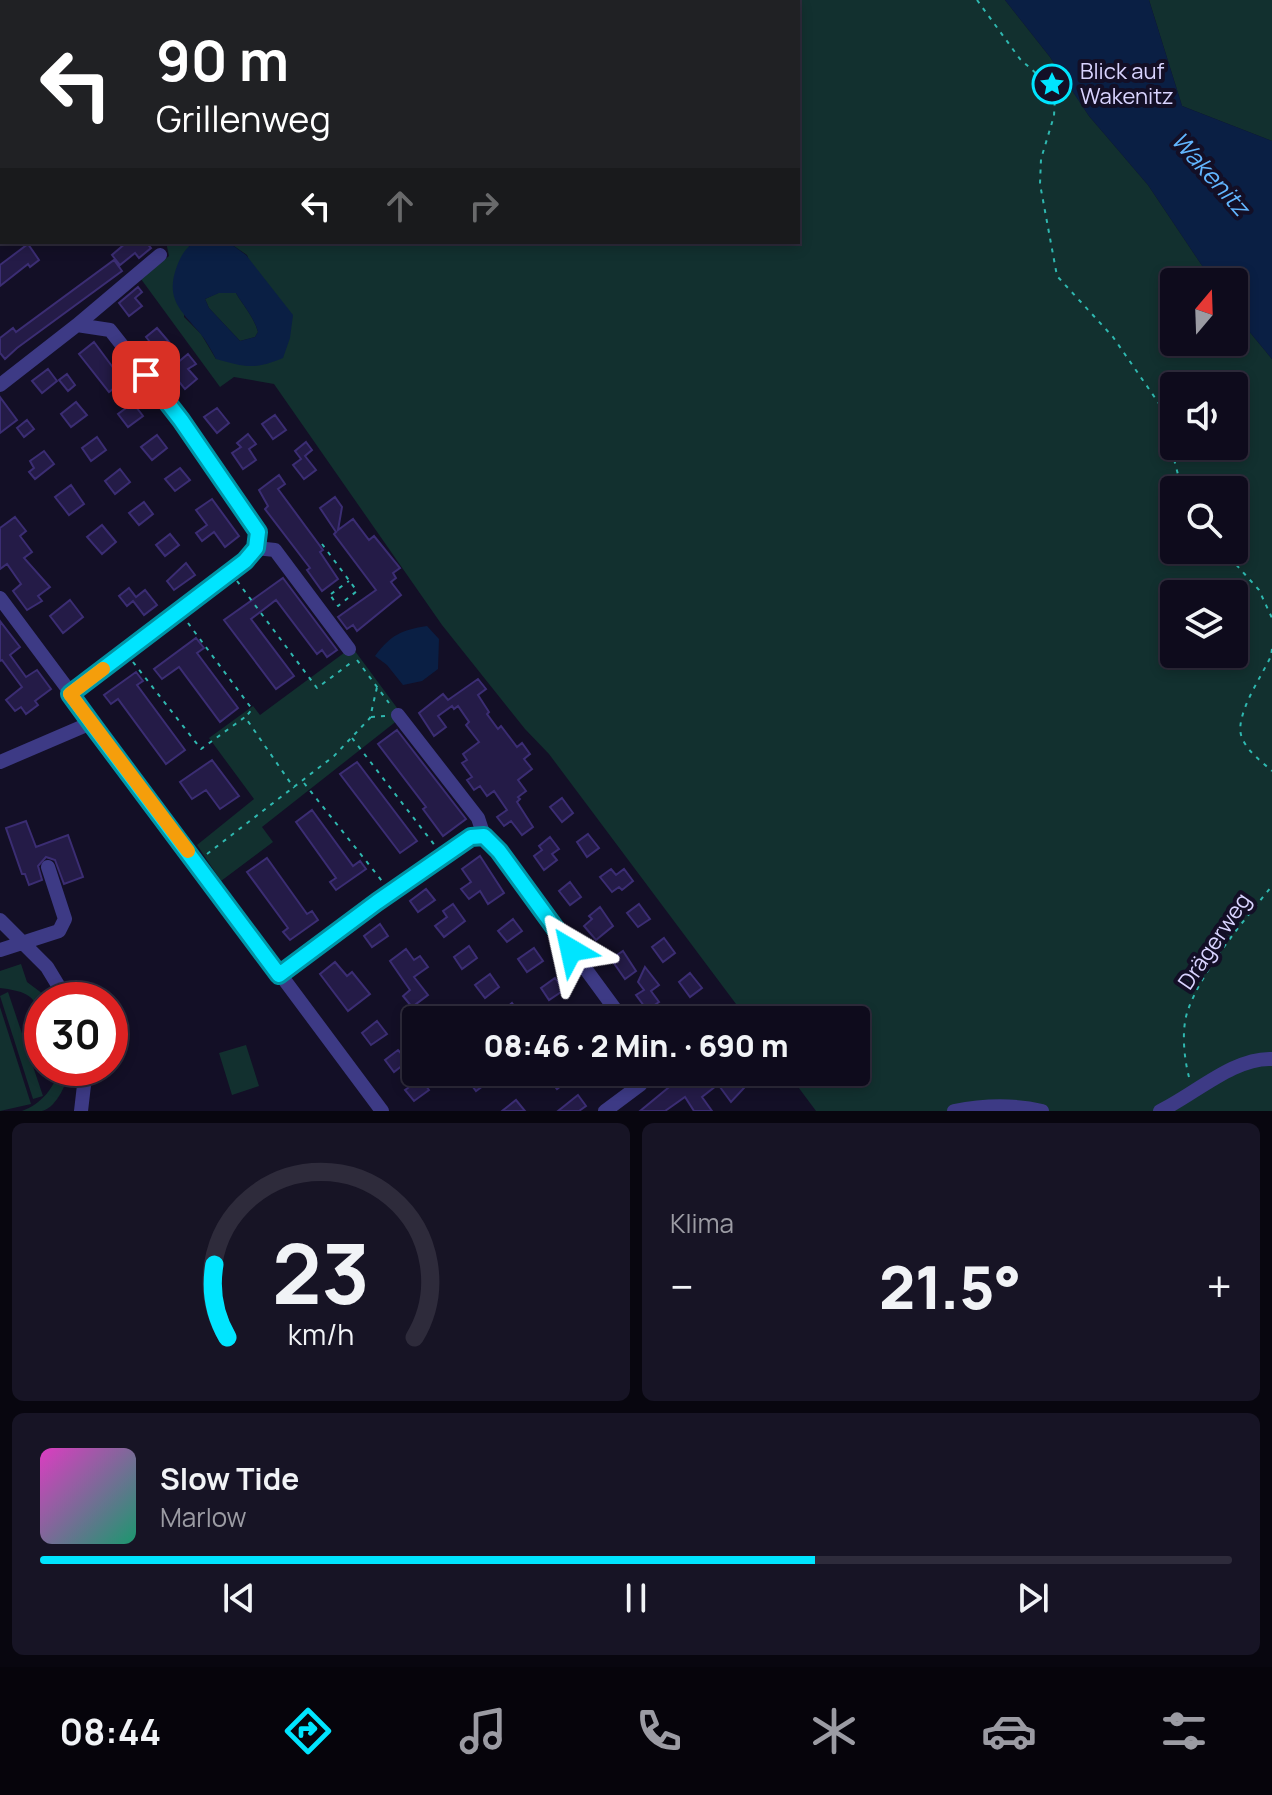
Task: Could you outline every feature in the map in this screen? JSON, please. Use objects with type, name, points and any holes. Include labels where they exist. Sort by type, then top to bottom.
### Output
[{"type":"street","points":[[0,385],[160,255]]},
{"type":"street","points":[[70,694],[230,572],[256,548],[258,532],[181,420],[110,330],[77,325]]},
{"type":"street","points":[[256,548],[275,550],[349,649]]},
{"type":"street","points":[[0,598],[382,1111]]},
{"type":"street","points":[[398,715],[478,818],[484,836],[499,851],[613,1006]]},
{"type":"street","points":[[0,762],[91,723]]},
{"type":"street","points":[[279,975],[390,892],[471,837],[484,836]]},
{"type":"street","points":[[0,950],[59,931],[64,925],[63,912],[48,867]]},
{"type":"street","points":[[0,920],[47,967],[56,982]]},
{"type":"street","points":[[1160,1111],[1238,1065],[1258,1058],[1272,1059]]},
{"type":"street","points":[[81,1111],[84,1086]]},
{"type":"street","points":[[605,1111],[639,1086]]},
{"type":"street","points":[[954,1111],[986,1105],[1042,1111]]},
{"type":"path","points":[[977,0],[1020,59],[1049,85],[1055,96],[1054,116],[1041,159],[1040,184],[1057,276],[1113,337],[1160,405],[1178,476]]},
{"type":"path","points":[[322,544],[357,591],[338,606],[330,595]]},
{"type":"path","points":[[1236,564],[1259,590],[1272,618]]},
{"type":"path","points":[[230,572],[317,688],[356,659],[398,715]]},
{"type":"path","points":[[316,607],[350,580]]},
{"type":"path","points":[[126,652],[201,749],[245,717],[252,709],[178,610]]},
{"type":"path","points":[[1272,649],[1242,715],[1241,736],[1252,754],[1272,771]]},
{"type":"path","points":[[197,862],[334,756],[370,718],[377,687]]},
{"type":"path","points":[[370,718],[398,715]]},
{"type":"path","points":[[245,717],[294,788]]},
{"type":"path","points":[[351,738],[443,856]]},
{"type":"path","points":[[303,782],[390,892]]},
{"type":"path","name":"Drägerweg","points":[[1194,1093],[1184,1061],[1187,1011],[1210,968],[1272,886]]},
{"type":"green space","points":[[800,0],[1005,0],[1050,57],[1089,116],[1148,185],[1204,268],[1160,268],[1160,356],[1248,356],[1248,330],[1272,359],[1272,1111],[816,1111],[797,1086],[870,1086],[870,1006],[738,1006],[549,754],[525,729],[442,625],[274,384],[234,377],[220,387],[141,279],[169,256],[166,244],[192,244],[189,246],[184,317],[201,334],[216,359],[283,358],[247,255],[231,244],[800,244]]},
{"type":"green space","points":[[1149,0],[1272,0],[1272,141],[1182,106]]},
{"type":"green space","points":[[218,293],[236,293],[256,327],[258,332],[255,337],[240,341],[209,308],[205,299]]},
{"type":"green space","points":[[352,647],[403,716],[262,827],[273,842],[221,881],[197,845],[254,799],[209,738],[253,706],[260,715]]},
{"type":"green space","points":[[21,964],[27,982],[24,982],[24,993],[0,988],[0,971]]},
{"type":"green space","points":[[8,992],[24,1040],[24,1071],[0,996]]},
{"type":"green space","points":[[0,1007],[31,1104],[0,1111]]},
{"type":"green space","points":[[246,1045],[259,1086],[232,1095],[219,1053]]},
{"type":"green space","points":[[29,1086],[40,1086],[43,1096],[33,1099]]},
{"type":"green space","points":[[51,1086],[64,1086],[48,1109],[22,1111],[35,1104]]},
{"type":"water","name":"Wakenitz","points":[[1005,0],[1149,0],[1182,106],[1272,141],[1272,359],[1248,330],[1248,268],[1204,268],[1148,185],[1089,116],[1050,57]]},
{"type":"water","points":[[192,244],[231,244],[246,255],[293,315],[283,358],[250,366],[216,359],[204,338],[176,303],[174,277],[184,252]],"holes":[[[219,293],[236,293],[258,332],[255,337],[240,341],[209,308],[205,299]]]},
{"type":"water","points":[[427,626],[439,639],[438,669],[422,681],[403,685],[375,656],[397,635]]},
{"type":"building","points":[[28,244],[39,260],[30,267],[28,264],[0,286],[0,265]]},
{"type":"building","points":[[125,244],[148,244],[151,248],[139,258],[135,253],[120,265],[112,255]]},
{"type":"building","points":[[114,260],[122,271],[5,359],[0,353],[0,338],[13,328],[16,332]]},
{"type":"building","points":[[138,287],[142,292],[135,298],[142,306],[129,316],[119,303]]},
{"type":"building","points":[[157,328],[169,342],[158,352],[146,337]]},
{"type":"building","points":[[94,342],[123,381],[109,392],[79,354]]},
{"type":"building","points":[[188,354],[196,364],[188,369],[197,379],[185,389],[173,374],[179,368],[176,364]]},
{"type":"building","points":[[48,369],[57,381],[42,393],[32,381]]},
{"type":"building","points":[[67,374],[75,385],[68,391],[59,380]]},
{"type":"building","points":[[0,397],[17,420],[0,433]]},
{"type":"building","points":[[76,402],[87,415],[71,427],[61,414]]},
{"type":"building","points":[[133,403],[143,416],[128,427],[118,414]]},
{"type":"building","points":[[217,408],[229,423],[217,433],[204,417]]},
{"type":"building","points":[[275,415],[286,430],[273,439],[262,424]]},
{"type":"building","points":[[27,420],[34,429],[24,437],[17,428]]},
{"type":"building","points":[[248,434],[256,444],[249,449],[256,460],[243,469],[232,453],[241,447],[237,443]]},
{"type":"building","points":[[157,435],[167,448],[152,460],[141,447]]},
{"type":"building","points":[[97,437],[106,450],[91,461],[82,448]]},
{"type":"building","points":[[306,442],[312,450],[305,456],[316,470],[304,479],[293,465],[301,459],[295,451]]},
{"type":"building","points":[[44,451],[54,464],[35,479],[29,472],[34,468],[30,461]]},
{"type":"building","points":[[180,468],[190,480],[175,491],[165,479]]},
{"type":"building","points":[[120,469],[130,482],[115,494],[105,481]]},
{"type":"building","points":[[279,475],[285,484],[278,489],[323,550],[320,552],[338,579],[322,591],[307,570],[310,568],[265,509],[268,506],[259,490]]},
{"type":"building","points":[[71,485],[84,504],[69,515],[55,497]]},
{"type":"building","points":[[335,497],[342,507],[338,530],[353,519],[369,540],[374,536],[400,568],[393,573],[396,578],[391,582],[401,595],[357,631],[353,625],[347,629],[338,617],[376,590],[334,534],[336,532],[320,508]]},
{"type":"building","points":[[212,499],[239,536],[225,547],[214,532],[202,541],[196,533],[207,525],[196,510]]},
{"type":"building","points":[[144,502],[153,514],[139,525],[129,513]]},
{"type":"building","points":[[15,517],[26,531],[20,536],[32,552],[24,558],[50,587],[38,596],[42,601],[27,610],[13,591],[21,584],[7,564],[0,569],[0,528]]},
{"type":"building","points":[[102,525],[116,542],[102,554],[87,537]]},
{"type":"building","points":[[170,534],[179,545],[165,556],[156,545]]},
{"type":"building","points":[[186,563],[195,575],[174,590],[167,581]]},
{"type":"building","points":[[283,578],[337,650],[327,657],[322,650],[317,654],[276,600],[251,619],[294,676],[276,689],[224,620]]},
{"type":"building","points":[[129,588],[136,597],[145,590],[157,605],[144,615],[133,601],[127,606],[119,596]]},
{"type":"building","points":[[70,600],[83,617],[63,633],[50,616]]},
{"type":"building","points":[[0,621],[20,647],[10,655],[26,677],[37,670],[51,689],[35,701],[38,705],[26,714],[21,707],[15,711],[6,700],[22,687],[0,661]]},
{"type":"building","points":[[196,638],[204,648],[197,653],[238,708],[220,722],[179,667],[162,679],[154,669]]},
{"type":"building","points":[[136,672],[143,681],[137,685],[185,750],[166,764],[118,699],[111,704],[104,695]]},
{"type":"building","points":[[478,679],[486,689],[478,695],[489,712],[487,714],[517,747],[522,743],[530,754],[524,759],[532,769],[518,780],[526,791],[517,802],[533,827],[522,835],[511,821],[504,826],[497,817],[507,810],[494,791],[487,796],[480,786],[474,790],[467,780],[472,777],[462,763],[467,760],[463,754],[479,742],[466,725],[469,722],[458,706],[454,709],[452,706],[438,716],[446,727],[434,736],[419,713],[443,694],[448,700]]},
{"type":"building","points":[[397,730],[466,819],[443,836],[423,809],[426,807],[378,744]]},
{"type":"building","points":[[212,760],[239,796],[220,809],[206,790],[192,799],[180,782]]},
{"type":"building","points":[[357,762],[417,841],[400,853],[340,774]]},
{"type":"building","points":[[562,798],[573,813],[562,822],[550,807]]},
{"type":"building","points":[[312,810],[353,866],[360,861],[366,869],[336,890],[330,882],[336,878],[296,822]]},
{"type":"building","points":[[26,821],[36,847],[68,835],[83,877],[64,884],[55,860],[46,857],[38,866],[42,880],[29,885],[6,828]]},
{"type":"building","points":[[588,834],[599,848],[587,857],[577,842]]},
{"type":"building","points":[[550,837],[559,849],[552,854],[557,860],[544,870],[534,856],[542,850],[539,846]]},
{"type":"building","points":[[480,856],[504,893],[488,904],[480,891],[469,899],[461,889],[471,882],[462,869]]},
{"type":"building","points":[[267,858],[307,914],[312,911],[318,920],[290,940],[283,932],[288,928],[247,872]]},
{"type":"building","points":[[611,869],[616,875],[624,869],[633,881],[622,890],[619,887],[612,892],[600,877]]},
{"type":"building","points":[[570,882],[581,897],[570,905],[559,891]]},
{"type":"building","points":[[426,889],[435,900],[418,912],[410,901]]},
{"type":"building","points":[[453,904],[465,921],[444,937],[435,926],[447,917],[443,911]]},
{"type":"building","points":[[639,904],[650,919],[638,927],[627,913]]},
{"type":"building","points":[[600,907],[613,926],[596,940],[584,926],[592,919],[589,916]]},
{"type":"building","points":[[513,919],[522,931],[507,942],[498,931]]},
{"type":"building","points":[[380,924],[388,936],[372,947],[364,936]]},
{"type":"building","points":[[664,938],[675,953],[663,962],[652,947]]},
{"type":"building","points":[[469,946],[477,958],[462,969],[454,957]]},
{"type":"building","points":[[534,948],[543,961],[527,972],[518,959]]},
{"type":"building","points":[[406,949],[414,960],[420,956],[428,967],[414,977],[428,995],[411,1006],[403,996],[410,990],[390,961]]},
{"type":"building","points":[[623,951],[636,971],[625,979],[611,959]]},
{"type":"building","points":[[335,962],[347,976],[352,972],[370,994],[348,1011],[320,974]]},
{"type":"building","points":[[645,967],[659,985],[651,991],[659,1002],[644,1006],[636,995],[644,990],[638,982]]},
{"type":"building","points":[[690,973],[702,988],[690,997],[679,982]]},
{"type":"building","points":[[490,974],[499,987],[485,998],[475,985]]},
{"type":"building","points":[[555,978],[564,990],[549,1000],[541,988]]},
{"type":"building","points":[[377,1021],[387,1034],[371,1045],[362,1033]]},
{"type":"building","points":[[398,1050],[402,1054],[402,1066],[394,1072],[385,1060]]},
{"type":"building","points":[[411,1086],[426,1086],[429,1090],[414,1101],[405,1090]]},
{"type":"building","points":[[670,1086],[716,1086],[702,1097],[712,1111],[694,1111],[685,1097],[665,1111],[640,1111]]},
{"type":"building","points":[[742,1086],[744,1088],[731,1102],[720,1087]]},
{"type":"building","points":[[578,1095],[586,1106],[579,1111],[558,1111]]},
{"type":"building","points":[[516,1100],[525,1111],[502,1111]]},
{"type":"slow traffic","points":[[103,669],[70,694],[188,851]]},
{"type":"place","name":"Blick auf Wakenitz","points":[[1052,84]]},
{"type":"route","points":[[146,375],[258,532],[256,548],[245,561],[70,694],[94,727],[279,975],[471,837],[484,836],[499,851],[571,950]]}]
